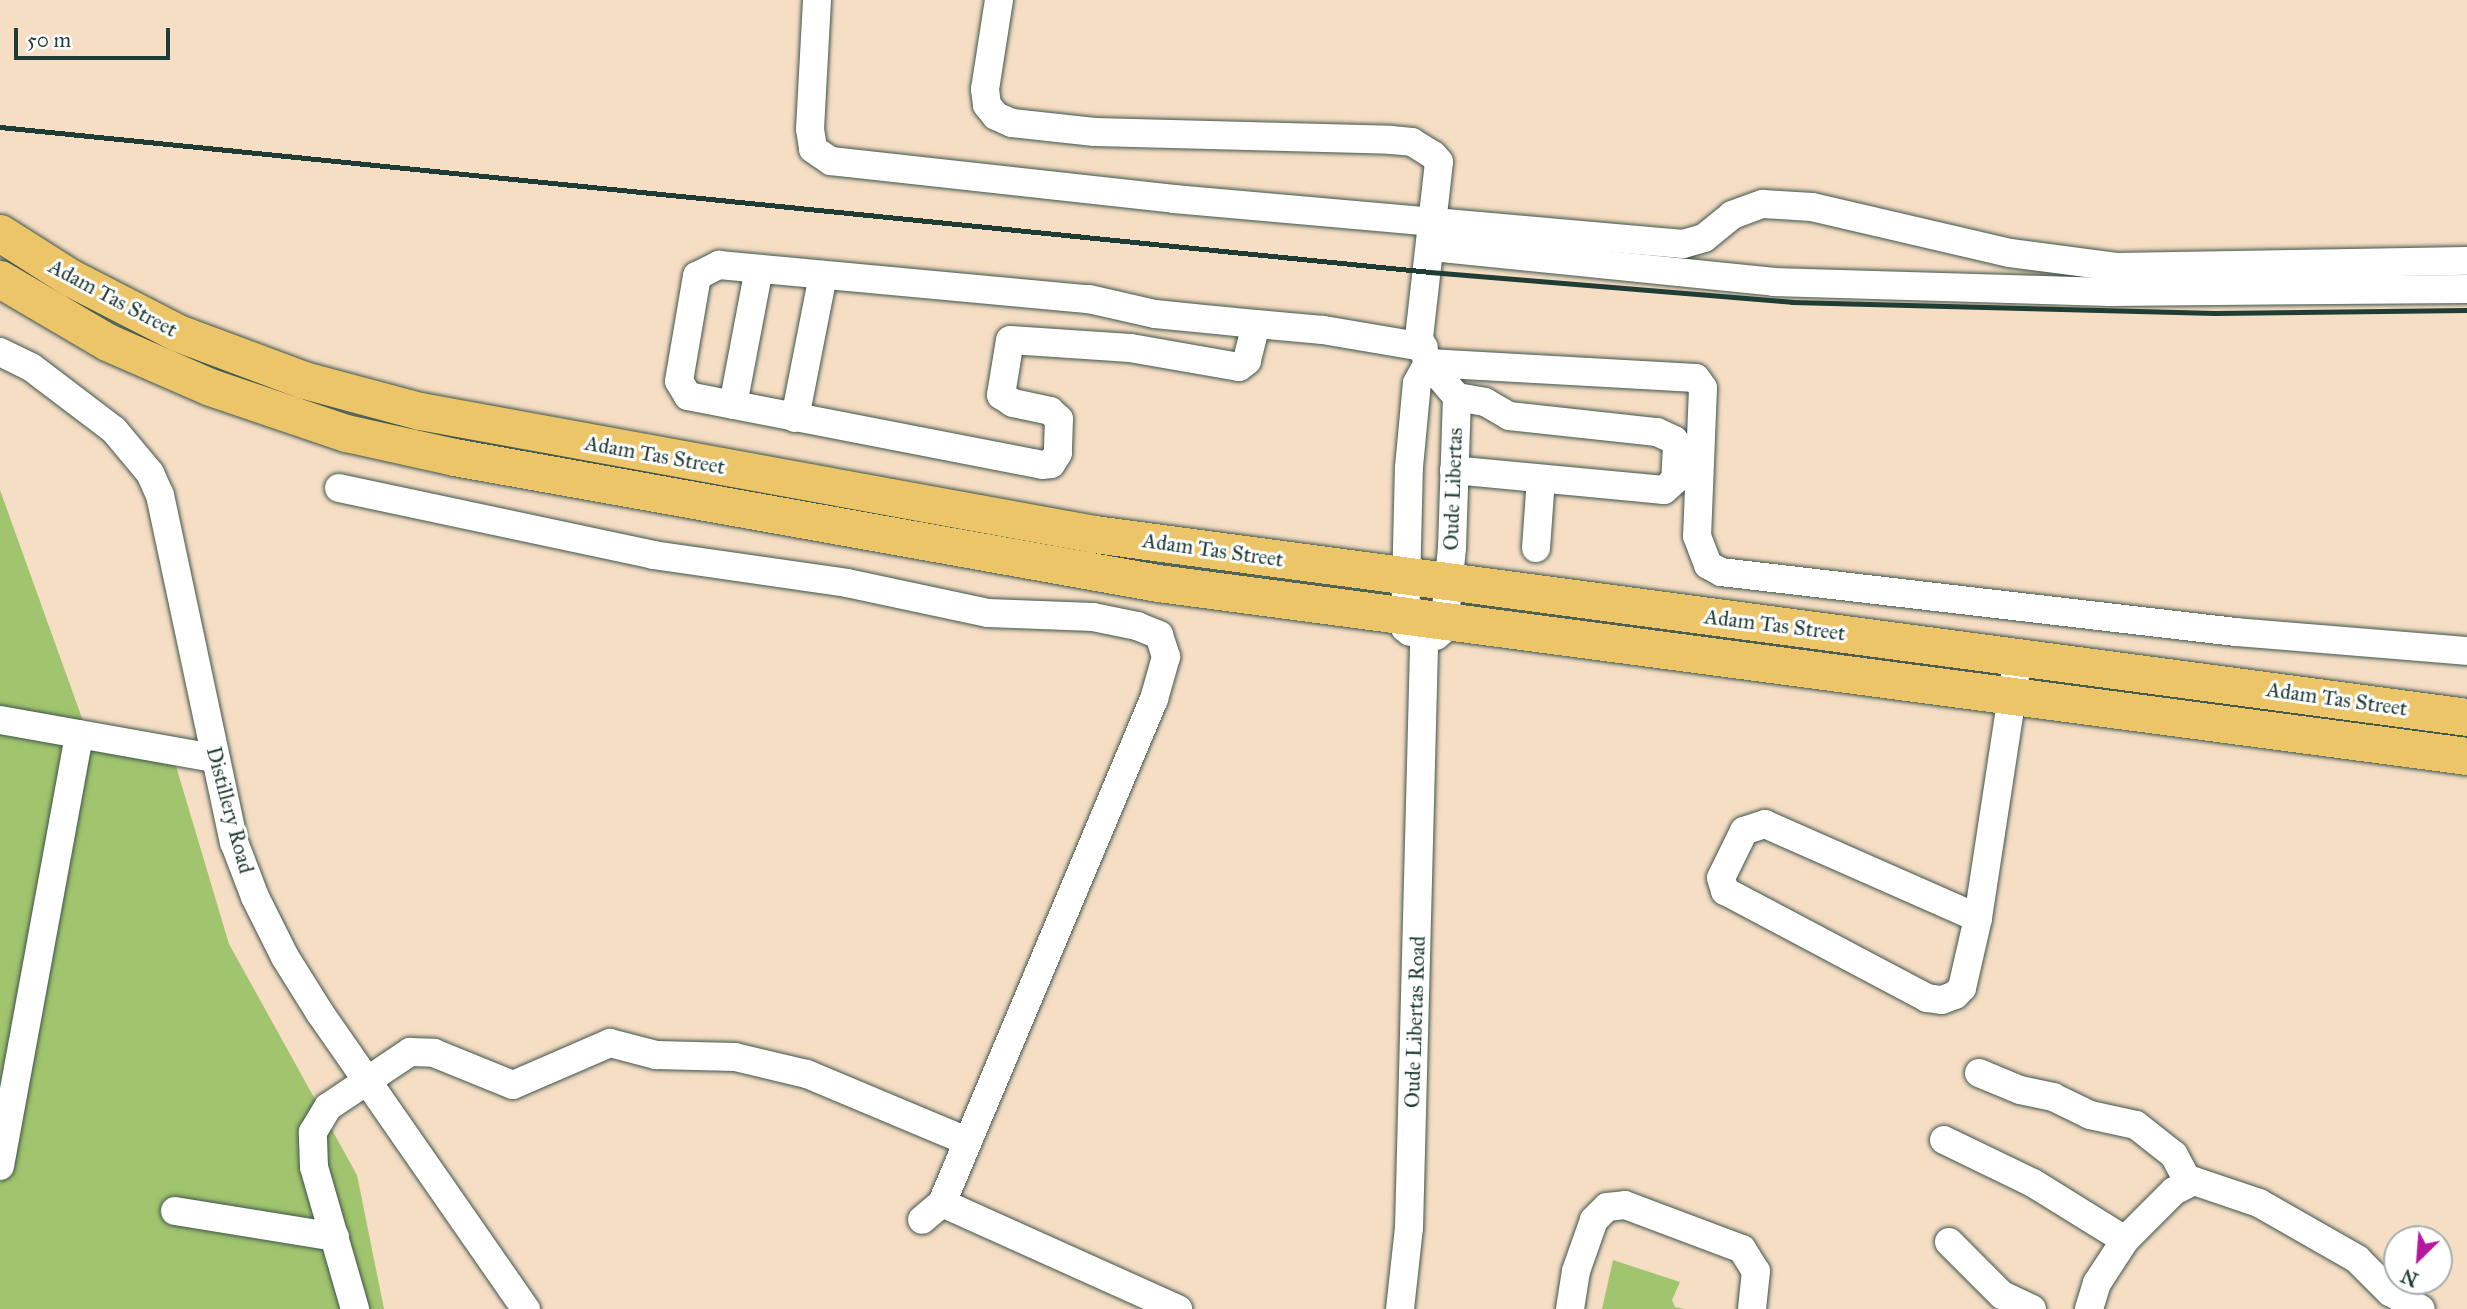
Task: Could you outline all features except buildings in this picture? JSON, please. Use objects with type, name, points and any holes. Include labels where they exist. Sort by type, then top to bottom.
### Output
[{"type":"main road","name":"Adam Tas Street","points":[[0,233],[71,278],[178,332],[260,366],[363,398],[1094,534],[2467,717]]},
{"type":"main road","name":"Adam Tas Street","points":[[0,279],[107,342],[166,369],[253,404],[364,438],[996,557],[1425,628],[2012,696],[2467,756]]},
{"type":"street","points":[[817,0],[810,128],[813,149],[831,161],[1174,199],[1773,282],[2110,292],[2467,289]]},
{"type":"street","points":[[999,0],[985,89],[987,105],[996,116],[1012,123],[1095,132],[1412,142],[1439,162],[1433,234],[1419,338],[1426,355],[1457,397],[1541,422],[1657,432],[1674,440],[1677,446],[1675,480],[1664,490],[1454,470]]},
{"type":"street","points":[[1433,234],[1683,244],[1704,239],[1739,211],[1763,204],[1794,205],[2043,259],[2116,267],[2467,261]]},
{"type":"street","points":[[1256,324],[1243,365],[1130,348],[1018,339],[1006,345],[1001,395],[1013,403],[1050,411],[1059,419],[1058,453],[1051,464],[1008,460],[688,396],[680,387],[697,276],[719,265],[1088,299],[1137,311],[1256,324],[1426,355],[1696,378],[1703,388],[1697,536],[1708,565],[1721,572],[2236,632],[2467,651]]},
{"type":"street","points":[[733,405],[759,269]]},
{"type":"street","points":[[795,418],[823,275]]},
{"type":"street","points":[[1130,348],[1137,311]]},
{"type":"street","points":[[1180,357],[1186,317]]},
{"type":"street","name":"Distillery Road","points":[[0,352],[31,367],[114,430],[150,473],[166,519],[214,758],[234,842],[255,897],[285,957],[366,1080],[526,1309]]},
{"type":"street","points":[[1425,628],[1407,577],[1417,383],[1426,355]]},
{"type":"street","name":"Oude Libertas","points":[[1425,628],[1448,581],[1457,397]]},
{"type":"street","points":[[1536,548],[1541,479]]},
{"type":"street","points":[[339,488],[653,555],[847,583],[988,613],[1101,618],[1159,635],[1166,657],[1154,699],[967,1141],[932,1212],[1178,1309]]},
{"type":"street","name":"Oude Libertas Road","points":[[1400,1309],[1409,1228],[1425,628]]},
{"type":"street","points":[[1978,918],[1765,824],[1744,831],[1721,878],[1725,891],[1934,1000],[1948,999],[1962,988],[1978,918],[2017,657]]},
{"type":"street","points":[[0,720],[214,758]]},
{"type":"street","points":[[0,1166],[79,734]]},
{"type":"street","points":[[355,1309],[314,1167],[313,1132],[328,1107],[400,1055],[419,1050],[513,1084],[540,1077],[584,1051],[610,1043],[656,1055],[735,1057],[807,1074],[967,1141]]},
{"type":"street","points":[[1979,1073],[2020,1090],[2053,1097],[2090,1115],[2136,1125],[2174,1155],[2188,1181],[2259,1203],[2357,1259],[2390,1292],[2421,1309]]},
{"type":"street","points":[[1944,1140],[2032,1183],[2125,1240]]},
{"type":"street","points":[[2089,1309],[2097,1283],[2125,1240],[2188,1181]]},
{"type":"street","points":[[1570,1309],[1576,1271],[1594,1220],[1607,1207],[1625,1205],[1742,1249],[1756,1271],[1752,1309]]},
{"type":"street","points":[[174,1211],[335,1237]]},
{"type":"street","points":[[1949,1242],[2002,1295],[2032,1309]]},
{"type":"green space","points":[[0,490],[87,732],[173,756],[229,944],[357,1175],[384,1309],[0,1309]]},
{"type":"green space","points":[[1613,1260],[1680,1282],[1672,1300],[1675,1307],[1685,1309],[1602,1309]]},
{"type":"railway","points":[[0,127],[1429,272],[1792,302],[2215,313],[2467,310]]}]
